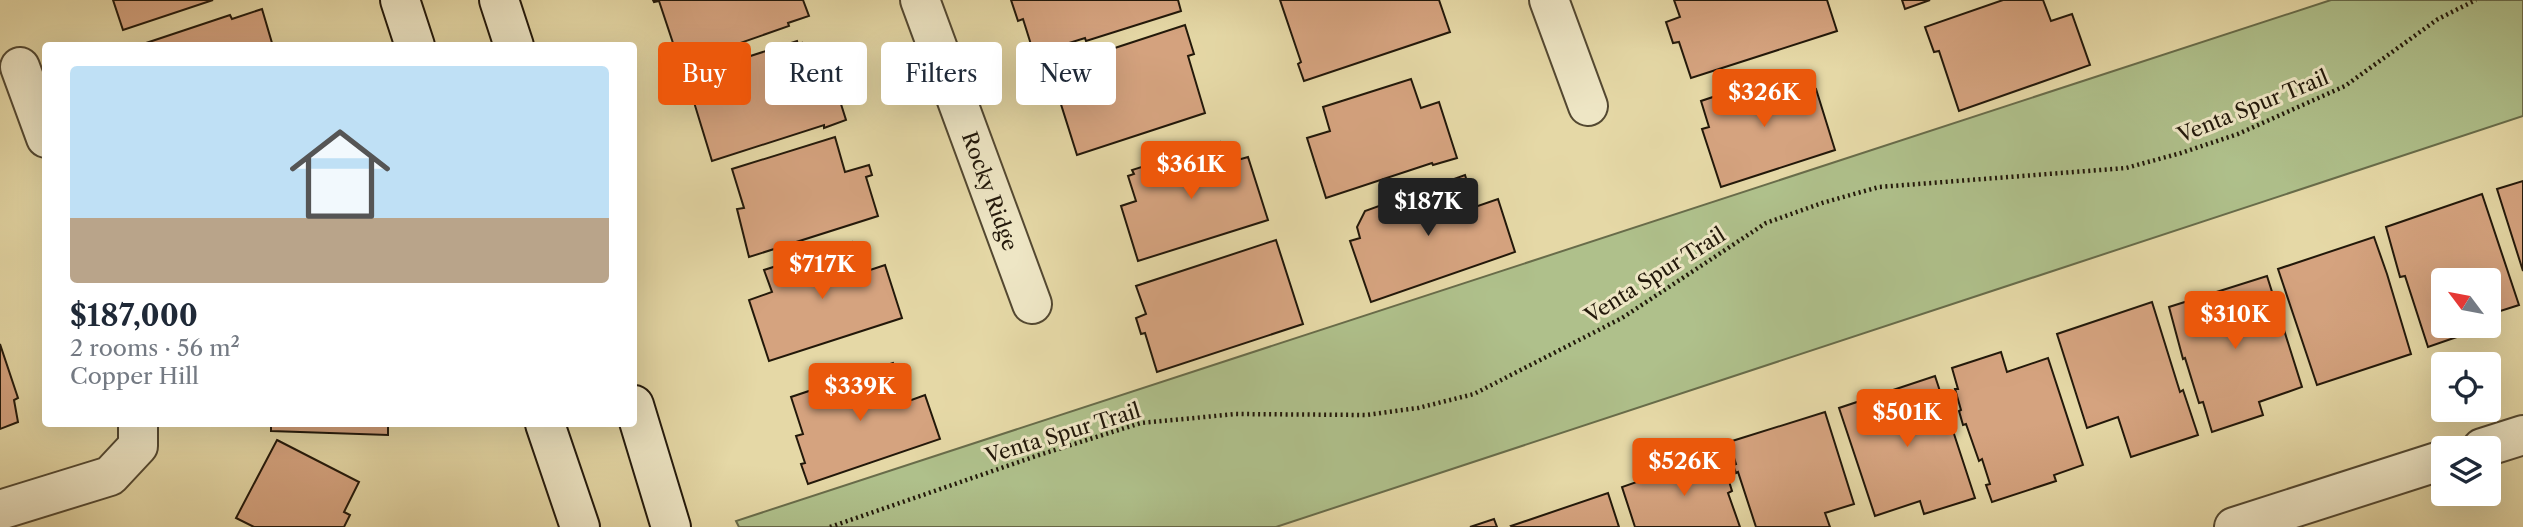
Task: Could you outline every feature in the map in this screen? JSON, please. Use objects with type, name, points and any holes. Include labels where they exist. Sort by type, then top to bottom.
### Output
[{"type":"street","points":[[400,0],[414,42]]},
{"type":"street","points":[[499,0],[513,42]]},
{"type":"street","name":"Rocky Ridge","points":[[920,0],[1032,304]]},
{"type":"street","points":[[1549,0],[1588,106]]},
{"type":"street","points":[[20,67],[42,127]]},
{"type":"street","points":[[637,415],[671,527]]},
{"type":"street","points":[[546,427],[580,527]]},
{"type":"street","points":[[0,510],[110,476],[138,435]]},
{"type":"street","points":[[2501,442],[2523,435]]},
{"type":"street","points":[[2234,527],[2431,464]]},
{"type":"path","name":"Venta Spur Trail","points":[[831,527],[1039,455],[1141,423],[1236,414],[1366,415],[1418,408],[1474,394],[1622,318],[1766,223],[1822,203],[1880,187],[2126,168],[2182,153],[2238,134],[2345,86],[2438,19],[2476,0]]},
{"type":"green space","points":[[2331,0],[2523,0],[2523,116],[1276,527],[739,527],[736,521]]},
{"type":"building","points":[[113,0],[213,0],[123,30]]},
{"type":"building","points":[[653,0],[803,0],[809,16],[743,42],[673,42],[659,1]]},
{"type":"building","points":[[1011,0],[1178,0],[1181,11],[1086,41],[1085,38],[1072,42],[1030,42],[1023,19],[1018,21]]},
{"type":"building","points":[[1280,0],[1439,0],[1450,32],[1304,81],[1298,64],[1301,62]]},
{"type":"building","points":[[1674,0],[1827,0],[1837,31],[1691,78],[1679,42],[1673,43],[1666,22],[1680,17]]},
{"type":"building","points":[[1902,0],[1930,0],[1905,9]]},
{"type":"building","points":[[2003,0],[2043,0],[2051,21],[2072,14],[2090,65],[1959,111],[1939,51],[1934,52],[1925,27]]},
{"type":"building","points":[[262,9],[272,42],[149,42],[230,15],[232,19]]},
{"type":"building","points":[[1185,25],[1194,54],[1188,56],[1205,113],[1077,155],[1061,105],[1116,105],[1116,48]]},
{"type":"building","points":[[765,51],[765,105],[841,105],[846,120],[712,161],[695,105],[751,105],[751,56]]},
{"type":"building","points":[[1788,72],[1796,96],[1816,89],[1835,150],[1721,187],[1702,129],[1709,127],[1701,101]]},
{"type":"building","points":[[1411,79],[1421,108],[1439,102],[1457,158],[1433,165],[1432,163],[1326,198],[1307,138],[1330,131],[1323,107]]},
{"type":"building","points":[[835,137],[845,172],[869,165],[872,175],[866,177],[878,216],[749,257],[737,209],[744,208],[732,169]]},
{"type":"building","points":[[1220,142],[1227,163],[1248,157],[1268,220],[1138,261],[1121,206],[1136,201],[1128,176],[1134,174],[1132,170]]},
{"type":"building","points":[[1465,175],[1475,207],[1498,199],[1515,252],[1371,302],[1350,241],[1360,238],[1357,227],[1365,211]]},
{"type":"building","points":[[2523,181],[2523,271],[2497,189]]},
{"type":"building","points":[[2482,194],[2519,305],[2501,311],[2501,268],[2431,268],[2431,338],[2454,338],[2428,347],[2405,276],[2400,277],[2386,227]]},
{"type":"building","points":[[2374,237],[2411,354],[2317,385],[2278,269]]},
{"type":"building","points":[[1276,240],[1303,324],[1157,372],[1145,333],[1141,334],[1136,318],[1146,314],[1136,286]]},
{"type":"building","points":[[852,242],[861,268],[865,267],[867,271],[885,265],[902,318],[769,361],[749,300],[772,292],[764,270]]},
{"type":"building","points":[[2267,276],[2302,387],[2259,402],[2263,415],[2212,432],[2203,402],[2199,403],[2185,358],[2183,359],[2169,307]]},
{"type":"building","points":[[2152,302],[2180,392],[2183,390],[2198,435],[2131,457],[2118,417],[2087,428],[2057,334]]},
{"type":"building","points":[[0,344],[18,398],[14,400],[18,422],[0,429]]},
{"type":"building","points":[[2001,352],[2007,372],[2048,358],[2083,465],[2054,475],[2056,481],[1992,502],[1986,485],[1990,484],[1982,459],[1979,461],[1966,424],[1963,425],[1952,368]]},
{"type":"building","points":[[893,363],[906,402],[925,395],[940,439],[808,484],[801,464],[805,463],[796,436],[803,434],[791,397]]},
{"type":"building","points":[[1935,376],[1975,498],[1924,514],[1920,501],[1875,516],[1839,408]]},
{"type":"building","points":[[1825,412],[1854,504],[1825,513],[1830,527],[1756,527],[1738,472],[1736,473],[1733,465],[1736,464],[1729,442]]},
{"type":"building","points":[[271,427],[388,427],[388,435],[271,431]]},
{"type":"building","points":[[277,440],[359,482],[344,512],[350,515],[344,527],[254,527],[236,518]]},
{"type":"building","points":[[1717,454],[1725,479],[1728,478],[1732,491],[1728,493],[1740,527],[1635,527],[1622,487]]},
{"type":"building","points":[[1608,493],[1619,527],[1511,526]]},
{"type":"building","points":[[1494,519],[1497,527],[1470,527]]}]
